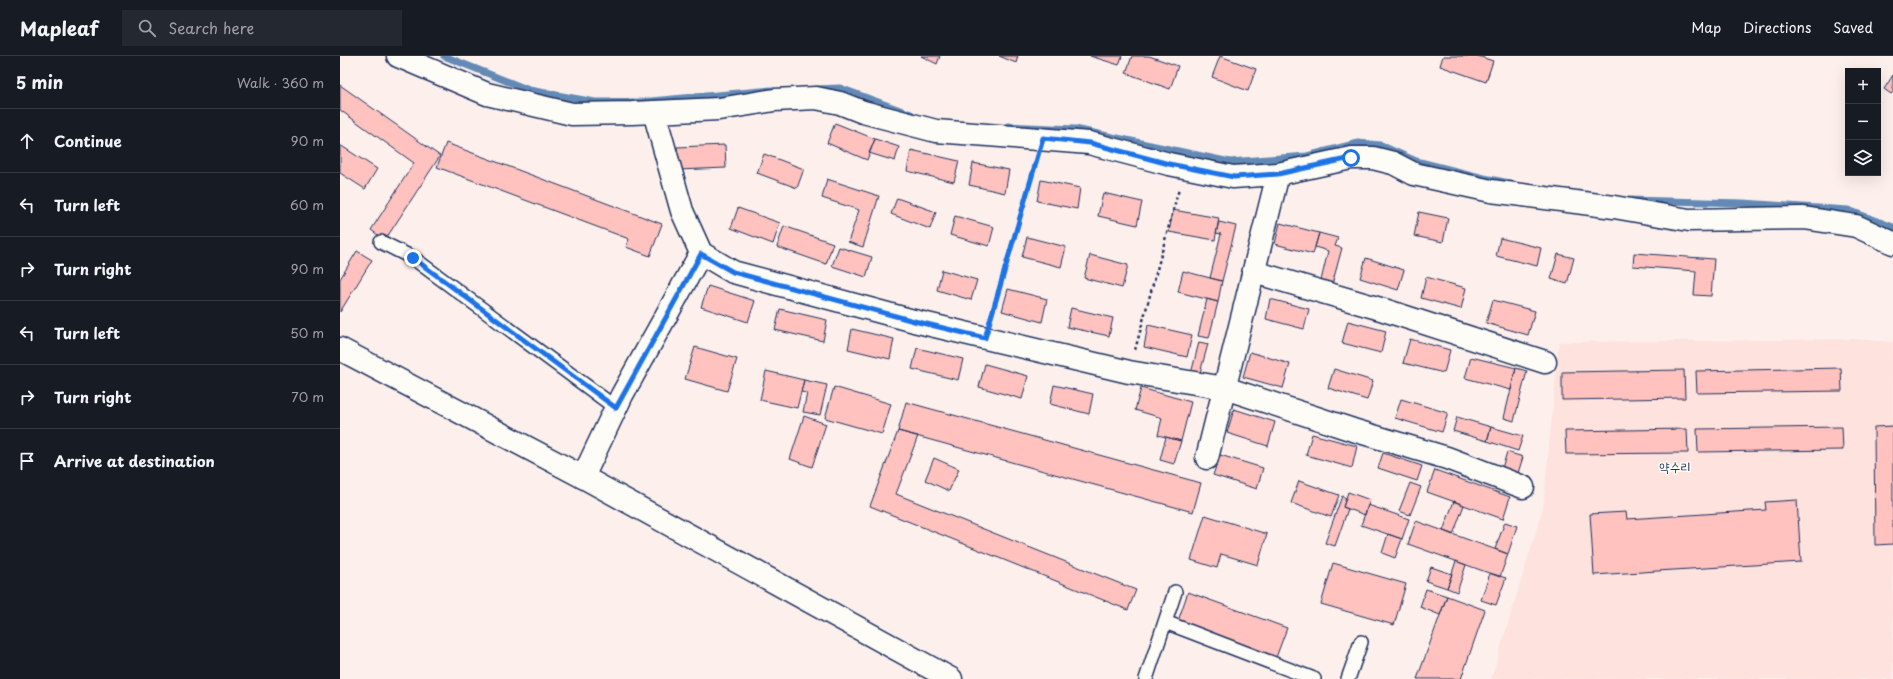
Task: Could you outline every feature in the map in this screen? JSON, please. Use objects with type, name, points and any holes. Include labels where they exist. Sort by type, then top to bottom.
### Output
[{"type":"street","points":[[398,56],[487,94],[572,114],[719,109],[774,100],[816,98],[840,103],[863,112],[936,131],[1043,138],[1090,143],[1185,167],[1234,177],[1278,174],[1351,158],[1373,158],[1392,163],[1414,174],[1491,191],[1614,207],[1689,220],[1804,218],[1856,226],[1893,243]]},
{"type":"street","points":[[654,112],[682,211],[701,254],[733,272],[914,321],[1129,372],[1225,388],[1353,430],[1447,458],[1523,487]]},
{"type":"street","points":[[1207,458],[1278,174]]},
{"type":"street","points":[[583,477],[616,408],[701,254]]},
{"type":"street","points":[[1254,272],[1384,310],[1545,362]]},
{"type":"street","points":[[340,349],[583,477],[951,679]]},
{"type":"lane","points":[[381,242],[413,258],[616,408]]},
{"type":"lane","points":[[1146,679],[1174,592]]},
{"type":"lane","points":[[1165,622],[1314,679]]},
{"type":"lane","points":[[1348,679],[1361,642]]},
{"type":"path","points":[[985,338],[1043,138]]},
{"type":"path","points":[[1129,372],[1185,167]]},
{"type":"shaded area","points":[[1854,339],[1893,342],[1893,679],[1491,679],[1543,508],[1559,342]]},
{"type":"building","points":[[921,56],[940,56],[937,64]]},
{"type":"building","points":[[999,56],[1018,56],[1016,63]]},
{"type":"building","points":[[1090,56],[1122,56],[1119,65]]},
{"type":"building","points":[[1132,56],[1149,56],[1178,66],[1170,89],[1126,73]]},
{"type":"building","points":[[1220,56],[1256,69],[1248,91],[1212,77]]},
{"type":"building","points":[[1443,56],[1478,56],[1493,61],[1486,82],[1440,66]]},
{"type":"building","points":[[1893,75],[1893,92],[1891,94],[1884,89]]},
{"type":"building","points":[[340,85],[440,156],[385,240],[371,230],[414,163],[340,110]]},
{"type":"building","points":[[835,123],[875,139],[867,160],[827,143]]},
{"type":"building","points":[[875,139],[899,147],[895,161],[869,153]]},
{"type":"building","points":[[446,143],[662,224],[650,256],[626,247],[629,239],[437,167]]},
{"type":"building","points":[[340,145],[377,169],[365,189],[340,173]]},
{"type":"building","points":[[725,145],[726,168],[678,170],[677,147]]},
{"type":"building","points":[[911,150],[959,161],[954,182],[907,171]]},
{"type":"building","points":[[764,154],[804,169],[797,188],[757,173]]},
{"type":"building","points":[[973,163],[1009,170],[1005,193],[969,185]]},
{"type":"building","points":[[827,179],[879,196],[863,247],[848,242],[859,210],[822,198]]},
{"type":"building","points":[[1041,180],[1080,188],[1077,209],[1037,201]]},
{"type":"building","points":[[1103,193],[1142,202],[1137,225],[1098,216]]},
{"type":"building","points":[[897,198],[936,212],[930,229],[891,214]]},
{"type":"building","points":[[738,208],[780,223],[773,244],[731,228]]},
{"type":"building","points":[[1173,210],[1219,218],[1215,240],[1169,232]]},
{"type":"building","points":[[1419,212],[1448,218],[1443,242],[1414,236]]},
{"type":"building","points":[[955,216],[994,227],[989,246],[950,235]]},
{"type":"building","points":[[1219,222],[1236,226],[1222,281],[1210,278],[1221,234],[1216,233]]},
{"type":"building","points":[[1280,223],[1319,233],[1313,254],[1275,244]]},
{"type":"building","points":[[784,226],[833,243],[826,264],[777,247]]},
{"type":"building","points":[[1319,233],[1338,238],[1335,246],[1342,248],[1330,292],[1319,289],[1328,251],[1315,247]]},
{"type":"building","points":[[1027,237],[1066,247],[1061,267],[1022,257]]},
{"type":"building","points":[[1500,238],[1541,248],[1537,266],[1496,256]]},
{"type":"building","points":[[839,247],[872,257],[866,277],[832,266]]},
{"type":"building","points":[[357,251],[372,260],[340,312],[340,279]]},
{"type":"building","points":[[1634,253],[1714,259],[1711,296],[1694,295],[1696,271],[1633,266]]},
{"type":"building","points":[[1558,254],[1574,258],[1567,284],[1551,279]]},
{"type":"building","points":[[1090,255],[1128,265],[1122,288],[1084,278]]},
{"type":"building","points":[[1366,258],[1404,270],[1398,290],[1360,278]]},
{"type":"building","points":[[942,270],[977,280],[971,300],[937,290]]},
{"type":"building","points":[[1183,271],[1222,281],[1218,302],[1178,292]]},
{"type":"building","points":[[1426,277],[1466,288],[1461,309],[1421,298]]},
{"type":"building","points":[[708,286],[755,301],[748,322],[701,307]]},
{"type":"building","points":[[1008,289],[1047,299],[1042,322],[1002,311]]},
{"type":"building","points":[[1207,299],[1218,302],[1209,338],[1198,336]]},
{"type":"building","points":[[1270,299],[1309,309],[1304,329],[1266,319]]},
{"type":"building","points":[[1493,300],[1535,311],[1528,335],[1486,323]]},
{"type":"building","points":[[1071,308],[1113,318],[1109,336],[1067,327]]},
{"type":"building","points":[[780,309],[827,320],[823,341],[775,330]]},
{"type":"building","points":[[1348,321],[1386,331],[1381,353],[1342,343]]},
{"type":"building","points":[[1148,325],[1192,335],[1187,357],[1144,347]]},
{"type":"building","points":[[852,329],[894,339],[890,359],[848,349]]},
{"type":"building","points":[[1410,339],[1450,350],[1444,373],[1403,363]]},
{"type":"building","points":[[1199,342],[1208,344],[1198,380],[1190,378]]},
{"type":"building","points":[[695,347],[737,359],[727,391],[685,379]]},
{"type":"building","points":[[917,348],[963,359],[958,380],[912,369]]},
{"type":"building","points":[[1250,352],[1290,364],[1283,388],[1243,377]]},
{"type":"building","points":[[1471,357],[1516,368],[1511,390],[1465,378]]},
{"type":"building","points":[[985,364],[1028,376],[1022,399],[979,387]]},
{"type":"building","points":[[1516,368],[1527,371],[1514,421],[1504,418]]},
{"type":"building","points":[[1841,368],[1842,391],[1697,393],[1696,371]]},
{"type":"building","points":[[1334,369],[1373,381],[1367,400],[1328,388]]},
{"type":"building","points":[[1684,370],[1685,398],[1562,400],[1562,372]]},
{"type":"building","points":[[766,371],[804,380],[797,408],[760,400]]},
{"type":"building","points":[[804,380],[827,385],[820,415],[803,412],[807,393],[801,392]]},
{"type":"building","points":[[1054,385],[1093,394],[1089,414],[1050,404]]},
{"type":"building","points":[[834,387],[891,404],[882,434],[825,418]]},
{"type":"building","points":[[1141,388],[1191,402],[1181,441],[1158,435],[1162,418],[1135,410]]},
{"type":"building","points":[[1401,399],[1448,413],[1442,432],[1395,418]]},
{"type":"building","points":[[906,402],[1201,483],[1193,512],[898,431]]},
{"type":"building","points":[[1234,409],[1275,422],[1268,446],[1227,433]]},
{"type":"building","points":[[804,416],[826,424],[812,467],[790,459]]},
{"type":"building","points":[[1457,417],[1491,427],[1487,441],[1453,431]]},
{"type":"building","points":[[1893,426],[1893,544],[1875,545],[1874,427]]},
{"type":"building","points":[[1491,427],[1523,436],[1518,451],[1487,441]]},
{"type":"building","points":[[1842,427],[1843,450],[1698,452],[1697,429]]},
{"type":"building","points":[[1687,429],[1688,453],[1566,454],[1565,431]]},
{"type":"building","points":[[898,431],[918,436],[896,494],[1136,590],[1128,610],[870,506]]},
{"type":"building","points":[[1312,434],[1357,446],[1352,468],[1306,455]]},
{"type":"building","points":[[1166,437],[1181,441],[1174,464],[1160,460]]},
{"type":"building","points":[[1507,452],[1523,457],[1514,486],[1498,481]]},
{"type":"building","points":[[1383,453],[1422,466],[1417,481],[1378,468]]},
{"type":"building","points":[[1220,455],[1263,468],[1257,489],[1213,475]]},
{"type":"building","points":[[934,458],[959,469],[949,491],[925,480]]},
{"type":"building","points":[[1435,470],[1510,497],[1503,519],[1427,492]]},
{"type":"building","points":[[1299,481],[1339,495],[1331,517],[1291,503]]},
{"type":"building","points":[[1410,483],[1421,487],[1410,515],[1399,511]]},
{"type":"building","points":[[1348,492],[1370,500],[1365,515],[1343,507]]},
{"type":"building","points":[[1342,496],[1346,498],[1343,507],[1348,509],[1335,546],[1325,543]]},
{"type":"building","points":[[1797,500],[1801,562],[1594,575],[1590,514],[1626,512],[1627,519],[1766,510],[1765,502]]},
{"type":"building","points":[[1454,501],[1464,505],[1453,535],[1443,531]]},
{"type":"building","points":[[1368,505],[1409,519],[1402,539],[1361,525]]},
{"type":"building","points":[[1205,515],[1267,534],[1258,565],[1221,554],[1217,568],[1191,560]]},
{"type":"building","points":[[1416,521],[1508,554],[1500,577],[1408,544]]},
{"type":"building","points":[[1505,522],[1517,526],[1508,554],[1495,549]]},
{"type":"building","points":[[1388,534],[1402,539],[1395,558],[1382,553]]},
{"type":"building","points":[[1456,561],[1466,565],[1457,592],[1447,588]]},
{"type":"building","points":[[1333,563],[1406,584],[1394,625],[1321,604]]},
{"type":"building","points":[[1431,567],[1452,574],[1447,588],[1426,581]]},
{"type":"building","points":[[1490,573],[1506,578],[1496,605],[1481,600]]},
{"type":"building","points":[[1426,589],[1447,596],[1440,615],[1420,607]]},
{"type":"building","points":[[1188,592],[1287,628],[1275,660],[1177,624]]},
{"type":"building","points":[[1447,596],[1485,610],[1461,679],[1417,679]]},
{"type":"waterway","points":[[444,56],[529,90],[595,102],[640,102],[771,90]]},
{"type":"waterway","points":[[816,89],[840,88],[911,114]]},
{"type":"waterway","points":[[1008,126],[1075,129],[1230,162],[1307,156],[1358,143],[1380,145],[1416,161],[1510,183]]},
{"type":"waterway","points":[[1629,200],[1743,203],[1848,210],[1893,227]]},
{"type":"district","name":"약수리","points":[[1675,467]]},
{"type":"route","points":[[413,258],[616,408],[701,254],[733,272],[914,321],[985,338],[1043,138],[1090,143],[1169,164],[1234,177],[1278,174],[1351,158]]}]
